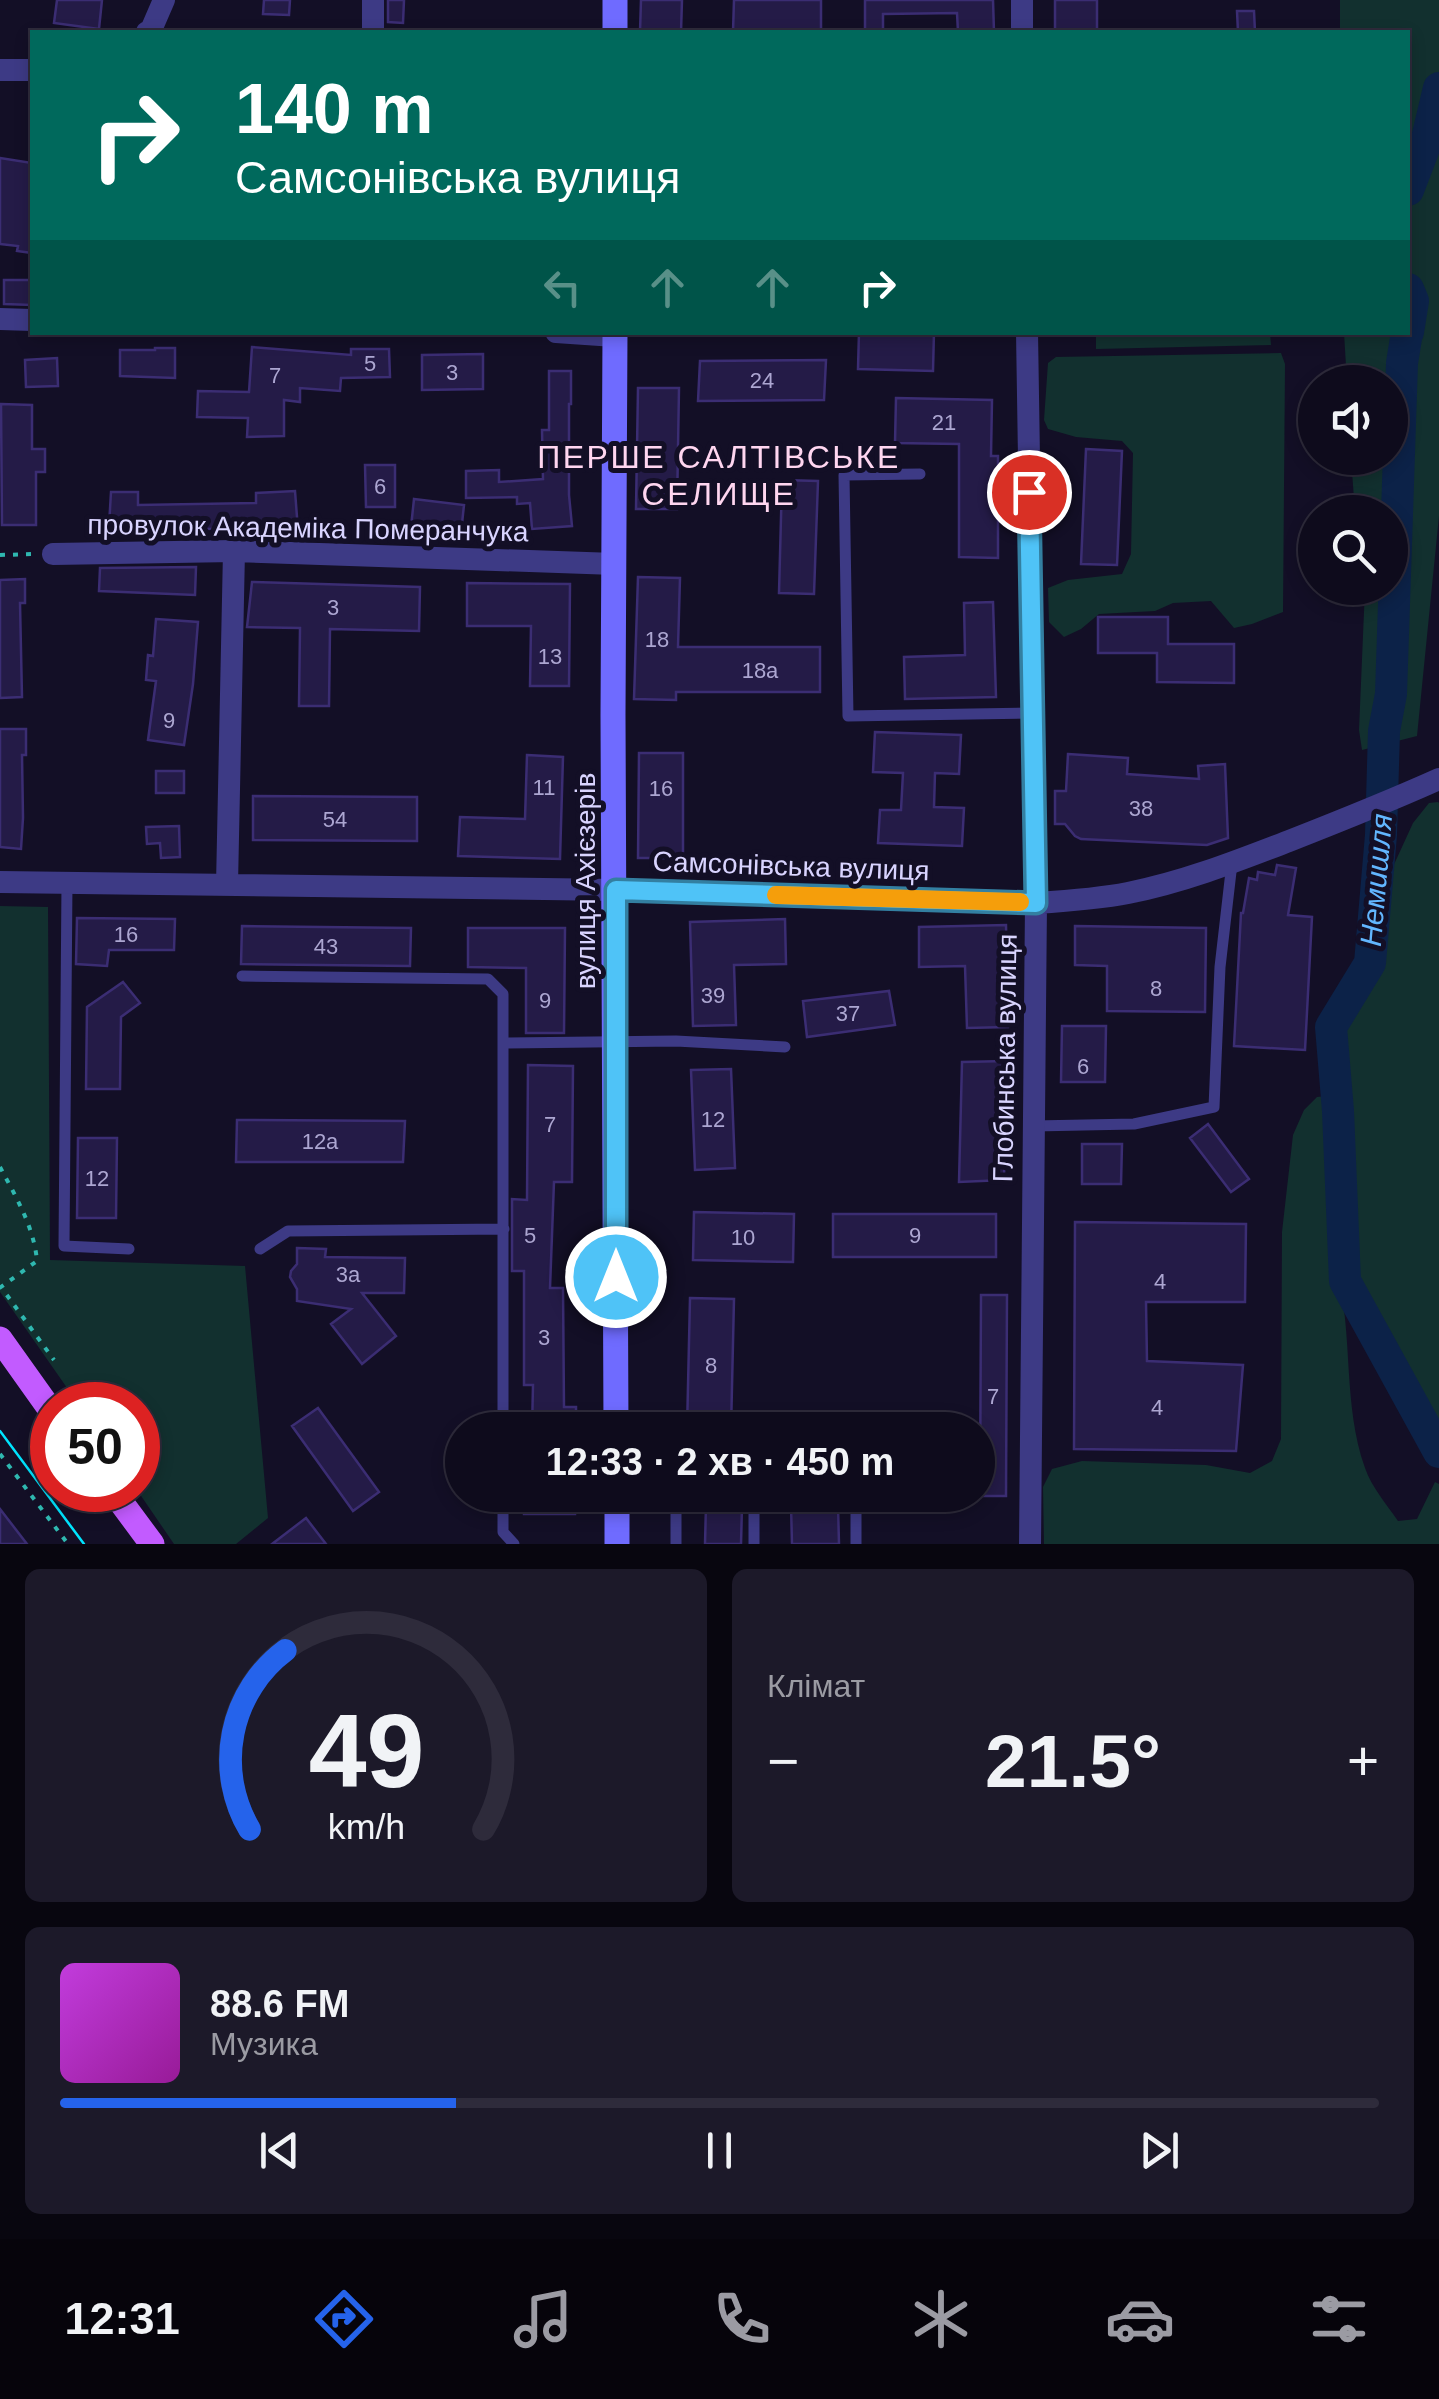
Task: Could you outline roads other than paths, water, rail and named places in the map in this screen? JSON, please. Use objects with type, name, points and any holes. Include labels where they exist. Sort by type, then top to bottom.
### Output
[{"type":"main road","points":[[615,0],[615,30]]},
{"type":"main road","name":"вулиця Ахієзерів","points":[[615,335],[616,1412]]},
{"type":"main road","points":[[3,1349],[30,1384]]},
{"type":"main road","points":[[128,1512],[152,1544]]},
{"type":"main road","points":[[616,1512],[617,1544]]},
{"type":"street","points":[[151,30],[164,0]]},
{"type":"street","points":[[373,0],[373,30]]},
{"type":"street","points":[[1022,0],[1022,30]]},
{"type":"street","points":[[0,70],[30,70]]},
{"type":"street","points":[[0,319],[30,320]]},
{"type":"street","name":"Глобинська вулиця","points":[[1027,335],[1036,903],[1030,1544]]},
{"type":"street","points":[[227,885],[234,552]]},
{"type":"street","name":"провулок Академіка Померанчука","points":[[53,554],[234,552],[615,564]]},
{"type":"street","name":"Самсонівська вулиця","points":[[0,882],[616,890],[1036,903],[1130,893],[1232,863],[1434,781]]},
{"type":"lane","points":[[920,474],[844,475],[848,716],[1032,713]]},
{"type":"lane","points":[[1034,1126],[1134,1124],[1214,1107],[1220,967],[1232,863]]},
{"type":"lane","points":[[66,882],[64,1246],[129,1249]]},
{"type":"lane","points":[[242,976],[488,979],[502,994],[504,1412]]},
{"type":"lane","points":[[503,1042],[676,1042],[785,1048]]},
{"type":"lane","points":[[260,1248],[288,1231],[504,1229]]},
{"type":"lane","points":[[503,1512],[503,1532],[514,1544]]},
{"type":"lane","points":[[676,1512],[676,1544]]},
{"type":"lane","points":[[754,1512],[754,1544]]},
{"type":"lane","points":[[856,1512],[856,1544]]},
{"type":"waterway","name":"Немишля","points":[[1410,185],[1426,143],[1439,88]]},
{"type":"waterway","name":"Немишля","points":[[1410,294],[1410,320]]},
{"type":"waterway","name":"Немишля","points":[[1407,335],[1402,363],[1391,694],[1384,731],[1381,835],[1370,963],[1331,1027],[1345,1281],[1439,1452]]},
{"type":"tram line","points":[[0,1431],[84,1544]]},
{"type":"district","name":"ПЕРШЕ САЛТІВСЬКЕ СЕЛИЩЕ","points":[[719,476]]}]
